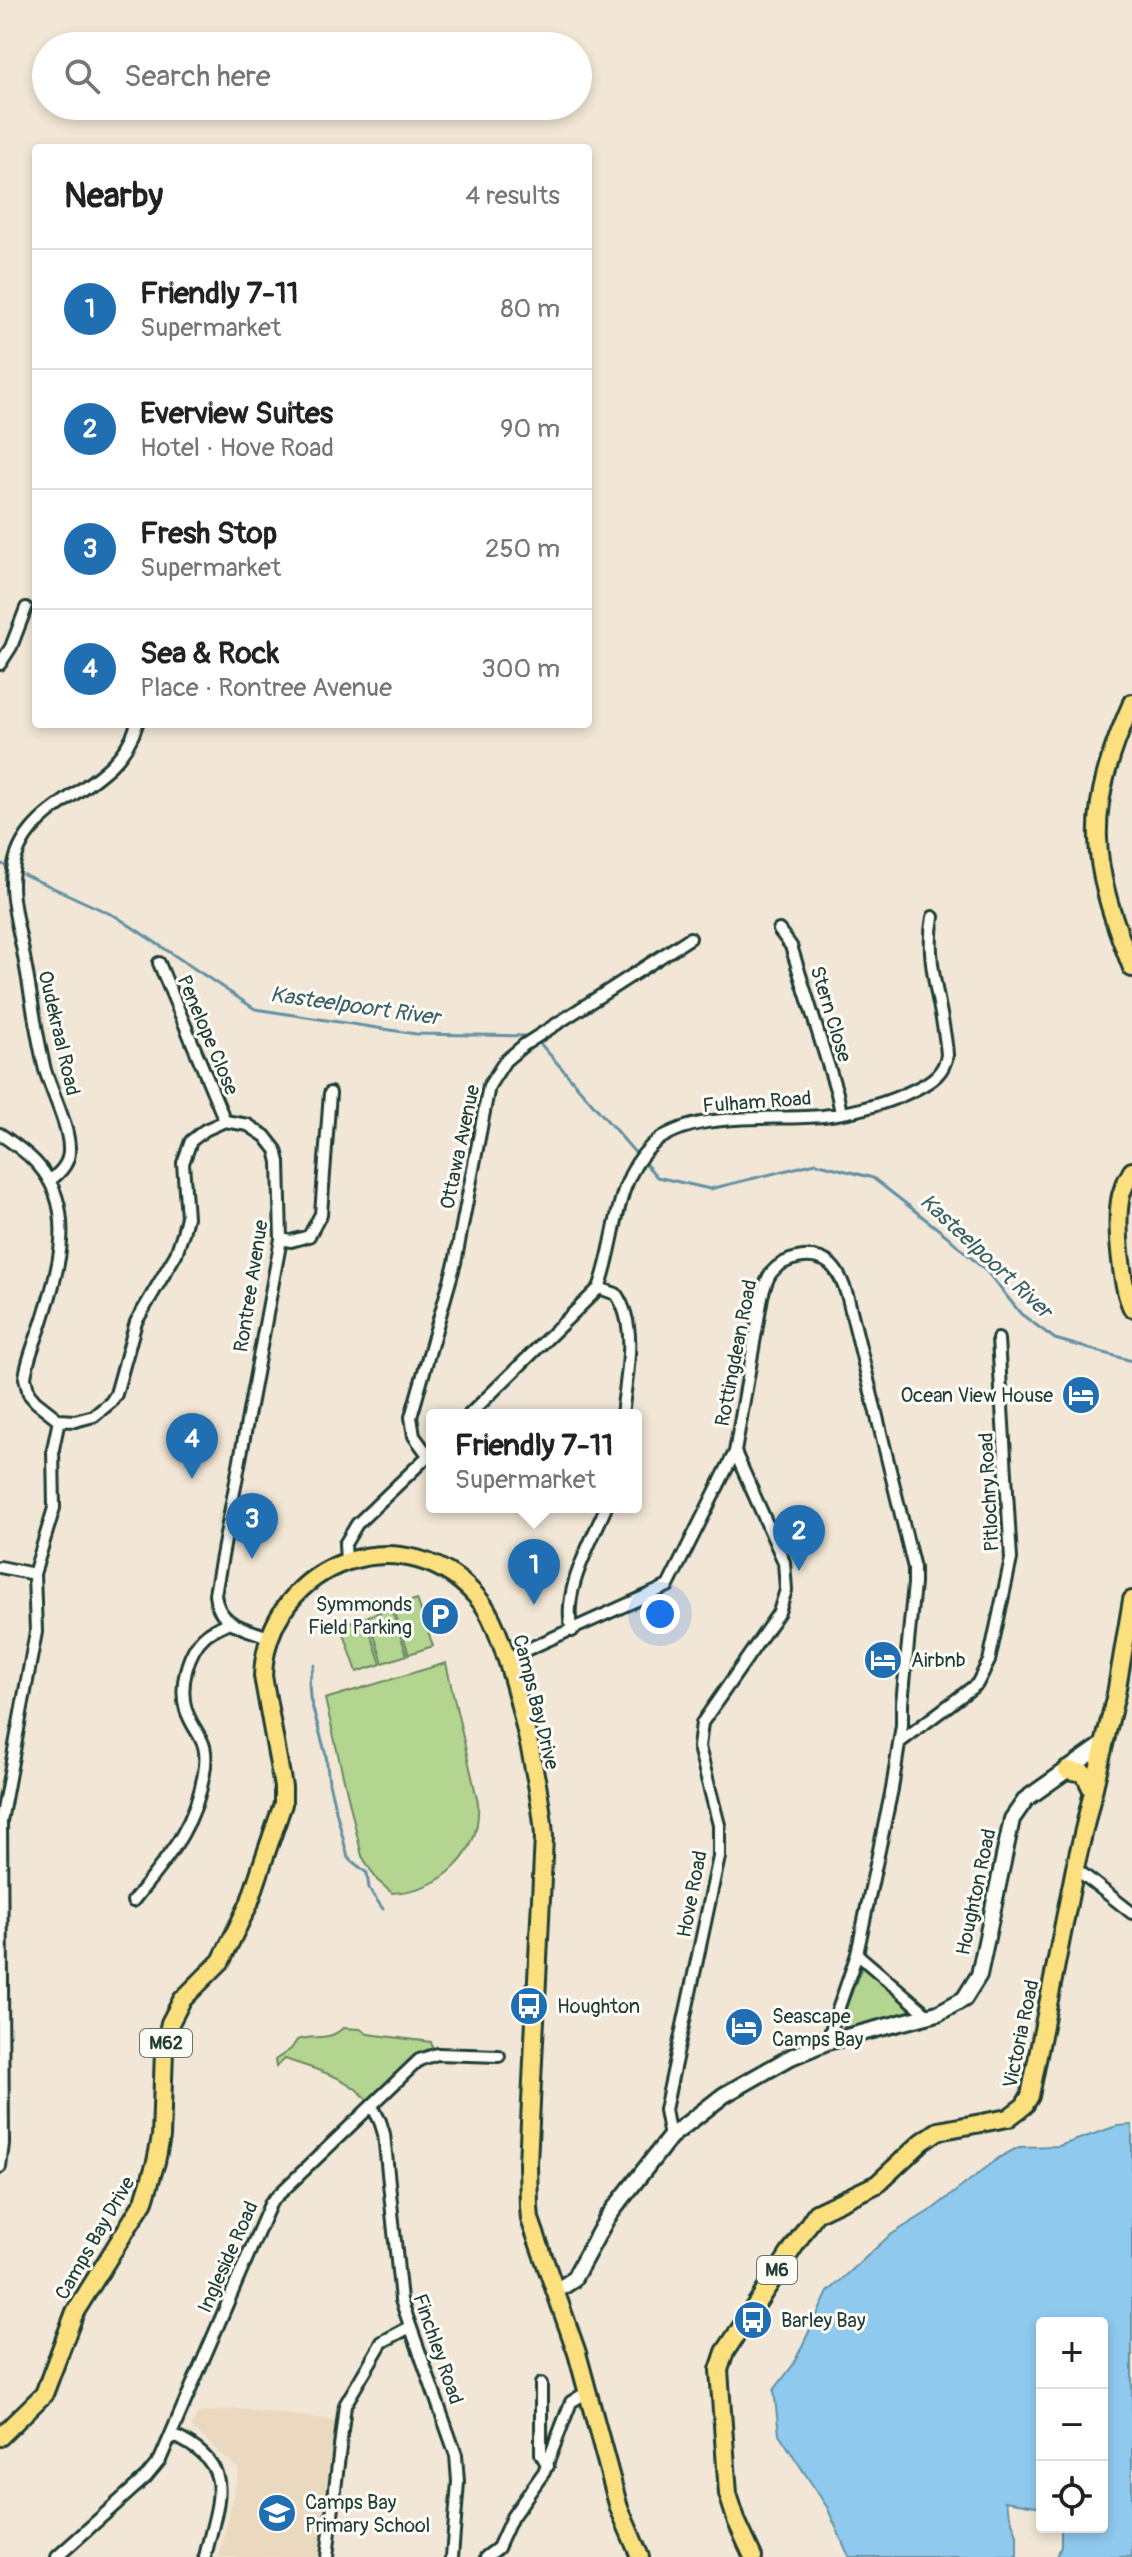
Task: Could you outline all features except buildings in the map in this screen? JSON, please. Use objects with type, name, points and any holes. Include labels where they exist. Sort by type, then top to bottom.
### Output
[{"type":"main road","points":[[1132,703],[1105,775],[1096,823],[1107,902],[1132,968]]},
{"type":"main road","points":[[1132,1171],[1120,1200],[1119,1215],[1124,1284],[1132,1308]]},
{"type":"main road","name":"Camps Bay Drive","points":[[0,2437],[44,2394],[75,2312],[144,2201],[161,2137],[164,2051],[170,2023],[182,2000],[221,1961],[249,1904],[278,1820],[283,1804],[283,1787],[263,1676],[269,1637],[284,1608],[325,1570],[361,1557],[397,1555],[443,1569],[469,1589],[484,1605],[494,1623],[506,1659],[544,1821],[544,1885],[527,2189],[530,2219],[587,2392],[615,2497],[640,2557]]},
{"type":"main road","name":"Victoria Road","points":[[753,2557],[728,2494],[719,2370],[725,2352],[816,2213],[877,2184],[938,2131],[1008,2118],[1024,2106],[1034,2082],[1075,1868],[1116,1694],[1132,1600]]},
{"type":"main road","points":[[1067,1770],[1084,1773],[1093,1792]]},
{"type":"street","points":[[0,664],[11,647],[26,608]]},
{"type":"street","name":"Oudekraal Road","points":[[49,1181],[62,1169],[69,1150],[45,1068],[11,887],[13,870],[21,843],[37,822],[53,807],[108,770],[130,742],[135,728]]},
{"type":"street","name":"Fulham Road","points":[[475,1409],[599,1288],[628,1183],[643,1155],[660,1139],[678,1129],[701,1123],[841,1113],[869,1108],[910,1092],[936,1077],[946,1063],[947,1046],[931,950],[933,917]]},
{"type":"street","name":"Stern Close","points":[[779,930],[791,946],[841,1113]]},
{"type":"street","name":"Ottawa Avenue","points":[[426,1449],[414,1436],[411,1417],[455,1263],[489,1086],[505,1061],[524,1045],[690,938]]},
{"type":"street","name":"Penelope Close","points":[[159,963],[225,1121]]},
{"type":"street","points":[[281,1239],[291,1241],[309,1236],[321,1214],[330,1093]]},
{"type":"street","points":[[0,1134],[36,1162],[49,1181],[61,1220],[60,1257],[25,1378],[29,1394],[59,1420],[75,1421],[94,1416],[116,1394],[136,1322],[176,1254],[183,1233],[187,1217],[185,1152],[197,1135],[225,1121]]},
{"type":"street","name":"Rontree Avenue","points":[[225,1121],[258,1130],[276,1150],[281,1239],[215,1594],[218,1608],[227,1623]]},
{"type":"street","name":"Rottingdean Road","points":[[506,1659],[668,1586],[735,1452],[768,1278],[778,1266],[791,1260],[809,1257],[824,1260],[837,1272],[848,1298],[914,1568],[900,1742],[857,1954],[827,2042]]},
{"type":"street","points":[[599,1288],[616,1294],[626,1314],[629,1343],[623,1409]]},
{"type":"street","name":"Pitlochry Road","points":[[900,1742],[977,1684],[989,1661],[1011,1559],[998,1339]]},
{"type":"street","points":[[0,2167],[3,2144],[1,1821],[36,1632],[34,1574],[54,1508],[53,1449],[59,1420]]},
{"type":"street","name":"Hove Road","points":[[670,2137],[665,2110],[719,1857],[719,1825],[699,1747],[702,1723],[779,1612],[786,1590],[784,1562],[735,1452]]},
{"type":"street","points":[[346,1561],[344,1550],[347,1537],[426,1457]]},
{"type":"street","points":[[572,1631],[568,1608],[571,1591],[604,1513]]},
{"type":"street","points":[[0,1567],[34,1574]]},
{"type":"street","points":[[133,1901],[188,1827],[199,1799],[207,1750],[187,1711],[184,1680],[195,1650],[206,1635],[227,1623],[269,1637]]},
{"type":"street","name":"Houghton Road","points":[[556,2291],[573,2280],[607,2218],[670,2137],[724,2095],[755,2076],[827,2042],[928,2015],[964,1999],[979,1975],[1012,1819],[1026,1799],[1104,1744]]},
{"type":"street","points":[[1075,1868],[1132,1913]]},
{"type":"street","points":[[857,1954],[928,2015]]},
{"type":"street","name":"Ingleside Road","points":[[57,2557],[146,2477],[160,2460],[271,2202],[419,2060],[428,2056],[499,2056]]},
{"type":"street","name":"Finchley Road","points":[[372,2106],[384,2134],[397,2282],[456,2455],[458,2482],[452,2557]]},
{"type":"street","points":[[327,2557],[345,2405],[382,2342],[410,2327]]},
{"type":"street","points":[[541,2384],[541,2449],[548,2466]]},
{"type":"street","points":[[493,2555],[512,2517],[548,2466],[571,2402],[587,2392]]},
{"type":"street","points":[[172,2435],[194,2445],[207,2457],[218,2476],[219,2492],[205,2557]]},
{"type":"shaded area","name":"Camps Bay Primary School","points":[[239,2409],[336,2420],[320,2557],[219,2557],[239,2470],[191,2427],[198,2413]]},
{"type":"green space","points":[[417,1599],[433,1646],[409,1654],[393,1607]]},
{"type":"green space","points":[[391,1608],[407,1655],[383,1663],[368,1616]]},
{"type":"green space","points":[[365,1617],[381,1664],[357,1672],[341,1625]]},
{"type":"green space","points":[[446,1663],[478,1803],[477,1822],[466,1854],[442,1877],[427,1885],[392,1893],[377,1880],[362,1856],[325,1699]]},
{"type":"green space","points":[[862,1967],[908,2004],[909,2013],[845,2028],[841,2020]]},
{"type":"green space","points":[[343,2028],[431,2042],[433,2050],[416,2057],[369,2102],[351,2086],[320,2071],[285,2059],[276,2067],[275,2060],[291,2049],[297,2040],[332,2035]]},
{"type":"water","points":[[1132,2125],[1132,2557],[1057,2557],[1061,2533],[1108,2533],[1108,2317],[1036,2317],[1036,2506],[1005,2501],[1017,2535],[1017,2557],[849,2557],[827,2507],[779,2434],[774,2390],[793,2365],[828,2292],[889,2236],[934,2208],[1000,2157],[1019,2147],[1059,2146],[1117,2126]]},
{"type":"waterway","name":"Kasteelpoort River","points":[[0,863],[6,866]]},
{"type":"waterway","name":"Kasteelpoort River","points":[[23,874],[117,917],[255,1009],[416,1034],[528,1036]]},
{"type":"waterway","name":"Kasteelpoort River","points":[[538,1041],[638,1156]]},
{"type":"waterway","name":"Kasteelpoort River","points":[[643,1161],[657,1177],[710,1189],[816,1163],[873,1178],[947,1236],[988,1273],[1021,1314],[1055,1339],[1132,1361]]},
{"type":"waterway","points":[[314,1665],[309,1681],[310,1698],[348,1858],[367,1873],[369,1889],[383,1909]]},
{"type":"place","name":"Ocean View House","points":[[1081,1395]]},
{"type":"place","name":"Sea & Rock","points":[[192,1479]]},
{"type":"place","name":"Fresh Stop","points":[[252,1559]]},
{"type":"place","name":"Everview Suites","points":[[799,1571]]},
{"type":"place","name":"Friendly 7-11","points":[[534,1605]]},
{"type":"place","name":"Symmonds Field Parking","points":[[440,1616]]},
{"type":"place","name":"Airbnb","points":[[883,1660]]},
{"type":"place","name":"Houghton","points":[[529,2006]]},
{"type":"place","name":"Seascape Camps Bay","points":[[744,2027]]},
{"type":"place","name":"Barley Bay","points":[[753,2320]]},
{"type":"place","name":"Camps Bay Primary School","points":[[277,2513]]}]
